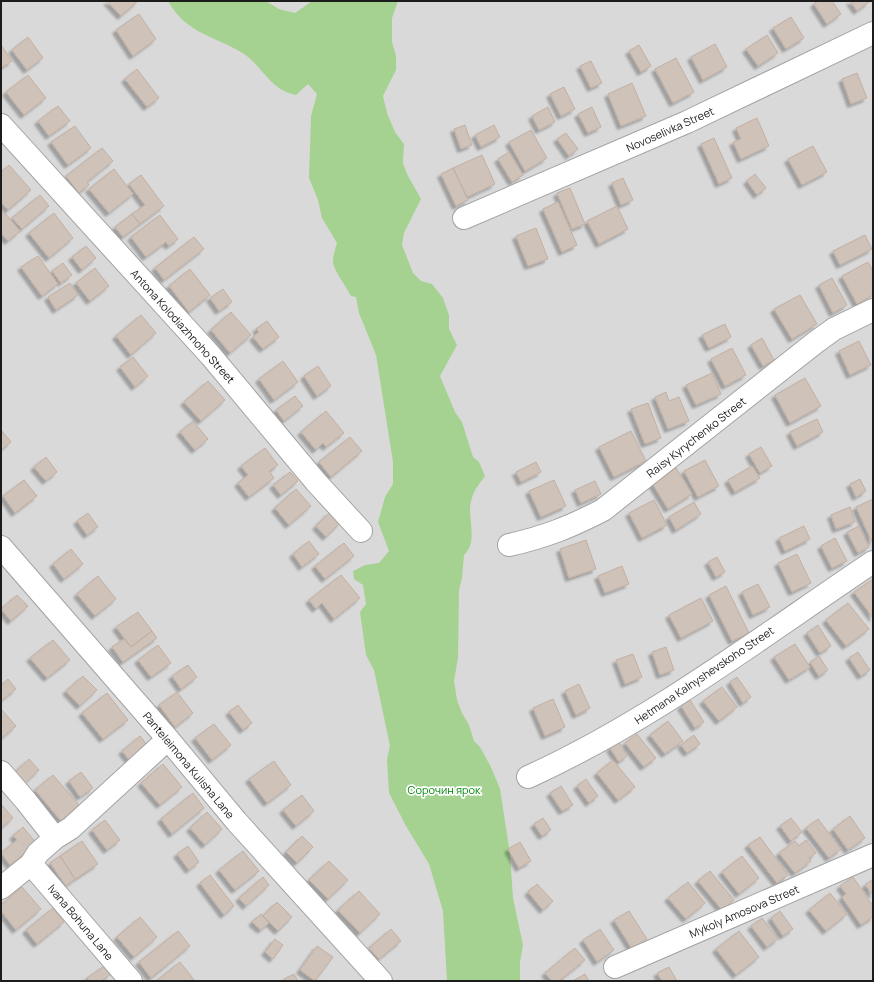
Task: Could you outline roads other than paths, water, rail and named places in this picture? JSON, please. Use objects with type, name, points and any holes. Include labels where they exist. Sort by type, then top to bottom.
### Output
[{"type":"street","name":"Novoselivka Street","points":[[464,218],[687,122],[873,33]]},
{"type":"street","name":"Antona Kolodiazhnoho Street","points":[[1,125],[211,356],[316,482],[361,531]]},
{"type":"street","name":"Raisy Kyrychenko Street","points":[[508,545],[549,535],[603,510],[816,342],[834,329],[873,310]]},
{"type":"street","name":"Panteleimona Kulisha Lane","points":[[1,546],[292,885],[381,981]]},
{"type":"street","name":"Hetmana Kalnyshevskoho Street","points":[[528,777],[574,757],[628,725],[704,677],[873,562]]},
{"type":"street","points":[[1,888],[31,864],[38,853],[55,838],[72,828],[168,739]]},
{"type":"street","points":[[1,772],[55,838]]},
{"type":"street","name":"Mykoly Amosova Street","points":[[615,966],[873,855]]},
{"type":"street","name":"Ivana Bohuna Lane","points":[[31,864],[131,981]]},
{"type":"park label","name":"Сорочин ярок","points":[[444,789]]}]
